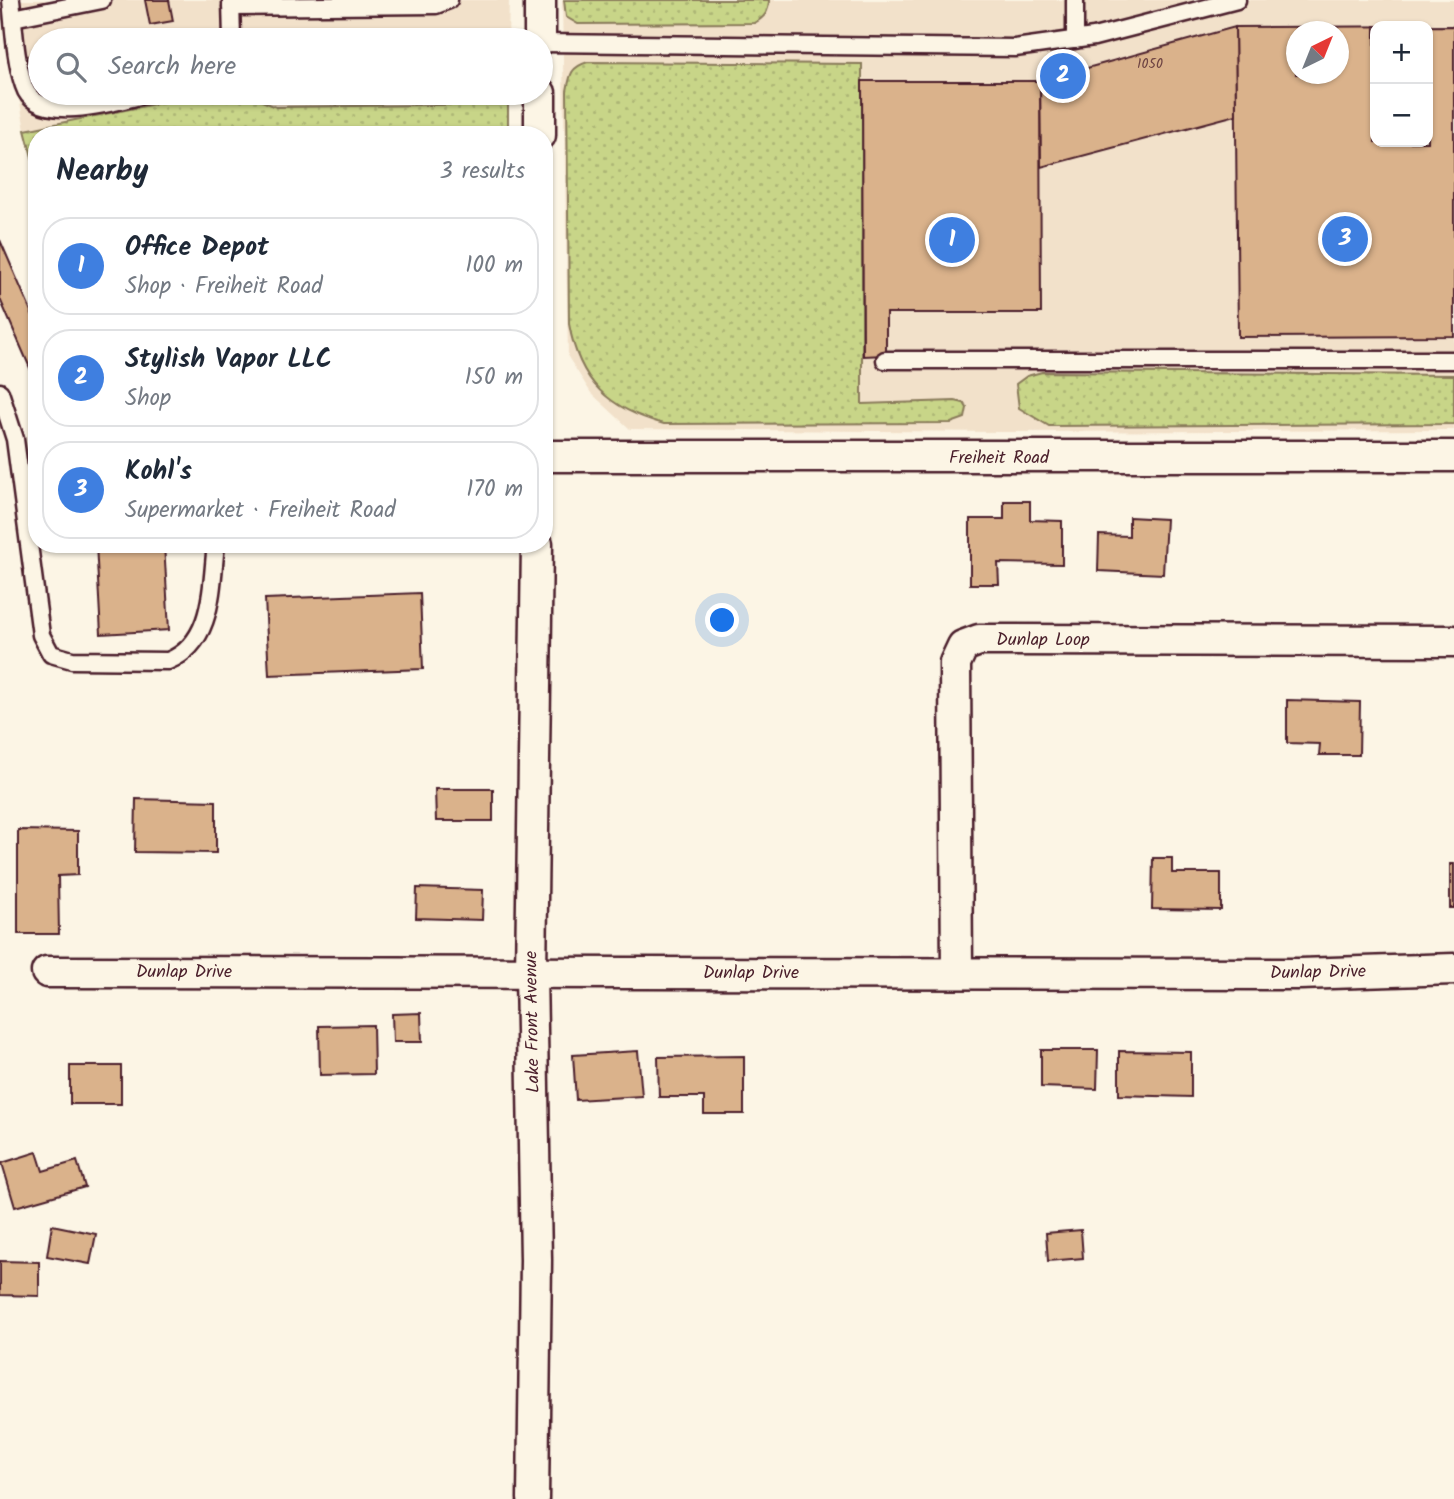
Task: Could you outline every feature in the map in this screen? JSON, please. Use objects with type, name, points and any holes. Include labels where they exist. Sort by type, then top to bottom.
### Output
[{"type":"street","points":[[540,0],[540,28]]},
{"type":"street","points":[[540,105],[540,126]]},
{"type":"street","name":"Freiheit Road","points":[[553,456],[1454,456]]},
{"type":"street","name":"Lake Front Avenue","points":[[533,1499],[536,1287],[531,973],[537,553]]},
{"type":"street","name":"Dunlap Loop","points":[[957,973],[955,663],[963,646],[979,640],[1454,641]]},
{"type":"street","name":"Dunlap Drive","points":[[47,972],[1300,974],[1454,970]]},
{"type":"lane","points":[[11,0],[24,87],[28,93]]},
{"type":"lane","points":[[13,18],[102,0]]},
{"type":"lane","points":[[232,28],[231,4],[436,5],[449,0]]},
{"type":"lane","points":[[1075,0],[1075,40]]},
{"type":"lane","points":[[553,42],[1015,48],[1075,40],[1237,0]]},
{"type":"lane","points":[[42,105],[62,110],[89,105]]},
{"type":"lane","points":[[885,360],[1454,360]]},
{"type":"lane","points":[[0,392],[15,439],[28,537]]},
{"type":"lane","points":[[30,553],[41,635],[51,654],[72,660],[168,661],[192,646],[201,632],[214,553]]},
{"type":"shaded area","points":[[1,0],[509,0],[508,28],[28,28],[28,105],[150,105],[45,126],[28,126],[25,130]]},
{"type":"shaded area","points":[[562,0],[1454,0],[1454,430],[1001,432],[630,429],[591,393],[568,357]]},
{"type":"shaded area","points":[[271,105],[431,105],[276,107]]},
{"type":"green space","points":[[564,0],[769,0],[765,14],[754,23],[578,24],[566,17]]},
{"type":"green space","points":[[588,62],[862,64],[862,404],[955,401],[964,403],[967,408],[965,418],[951,423],[664,424],[627,410],[600,390],[580,362],[569,324],[567,91],[572,72]]},
{"type":"green space","points":[[150,105],[508,105],[508,126],[45,126]]},
{"type":"green space","points":[[1042,372],[1454,375],[1454,424],[1049,426],[1019,408],[1016,384],[1027,376]]},
{"type":"building","points":[[145,0],[169,0],[173,21],[150,25]]},
{"type":"building","points":[[1349,26],[1370,26],[1370,147],[1433,147],[1433,26],[1454,26],[1454,336],[1238,337],[1235,27],[1286,27],[1286,84],[1349,84]]},
{"type":"building","points":[[1235,27],[1236,115],[1041,167],[1040,81]]},
{"type":"building","points":[[862,81],[1040,81],[1041,313],[886,313],[886,355],[863,356]]},
{"type":"building","points":[[0,240],[28,304],[28,363],[0,299]]},
{"type":"building","points":[[1004,501],[1030,501],[1030,520],[1062,521],[1062,564],[998,563],[999,584],[970,584],[970,519],[1004,519]]},
{"type":"building","points":[[1129,517],[1166,519],[1163,574],[1098,571],[1099,535],[1129,536]]},
{"type":"building","points":[[96,553],[165,553],[169,630],[101,634]]},
{"type":"building","points":[[420,593],[423,669],[269,675],[265,599]]},
{"type":"building","points":[[1287,700],[1360,702],[1359,755],[1319,755],[1320,744],[1287,743]]},
{"type":"building","points":[[435,789],[493,789],[493,821],[436,821]]},
{"type":"building","points":[[136,799],[216,801],[216,853],[135,852]]},
{"type":"building","points":[[18,830],[78,831],[78,875],[58,876],[59,934],[18,934]]},
{"type":"building","points":[[1153,858],[1172,858],[1172,873],[1221,873],[1221,910],[1152,909]]},
{"type":"building","points":[[1450,864],[1454,864],[1454,908],[1450,908]]},
{"type":"building","points":[[417,888],[483,890],[482,920],[416,918]]},
{"type":"building","points":[[421,1013],[422,1042],[393,1042],[392,1014]]},
{"type":"building","points":[[373,1025],[374,1074],[320,1075],[319,1026]]},
{"type":"building","points":[[1041,1050],[1098,1050],[1097,1089],[1041,1087]]},
{"type":"building","points":[[638,1051],[642,1096],[576,1100],[573,1055]]},
{"type":"building","points":[[1119,1051],[1191,1052],[1191,1097],[1119,1095]]},
{"type":"building","points":[[744,1056],[744,1114],[704,1114],[704,1097],[659,1097],[658,1057]]},
{"type":"building","points":[[70,1066],[121,1066],[121,1104],[70,1104]]},
{"type":"building","points":[[37,1152],[43,1171],[77,1161],[85,1187],[15,1207],[2,1163]]},
{"type":"building","points":[[52,1225],[96,1234],[90,1264],[47,1256]]},
{"type":"building","points":[[1081,1230],[1083,1258],[1048,1261],[1046,1233]]},
{"type":"building","points":[[0,1261],[39,1262],[39,1296],[0,1295]]},
{"type":"place","name":"Stylish Vapor LLC","points":[[1063,76]]},
{"type":"place","name":"Kohl's","points":[[1345,239]]},
{"type":"place","name":"Office Depot","points":[[952,240]]}]
